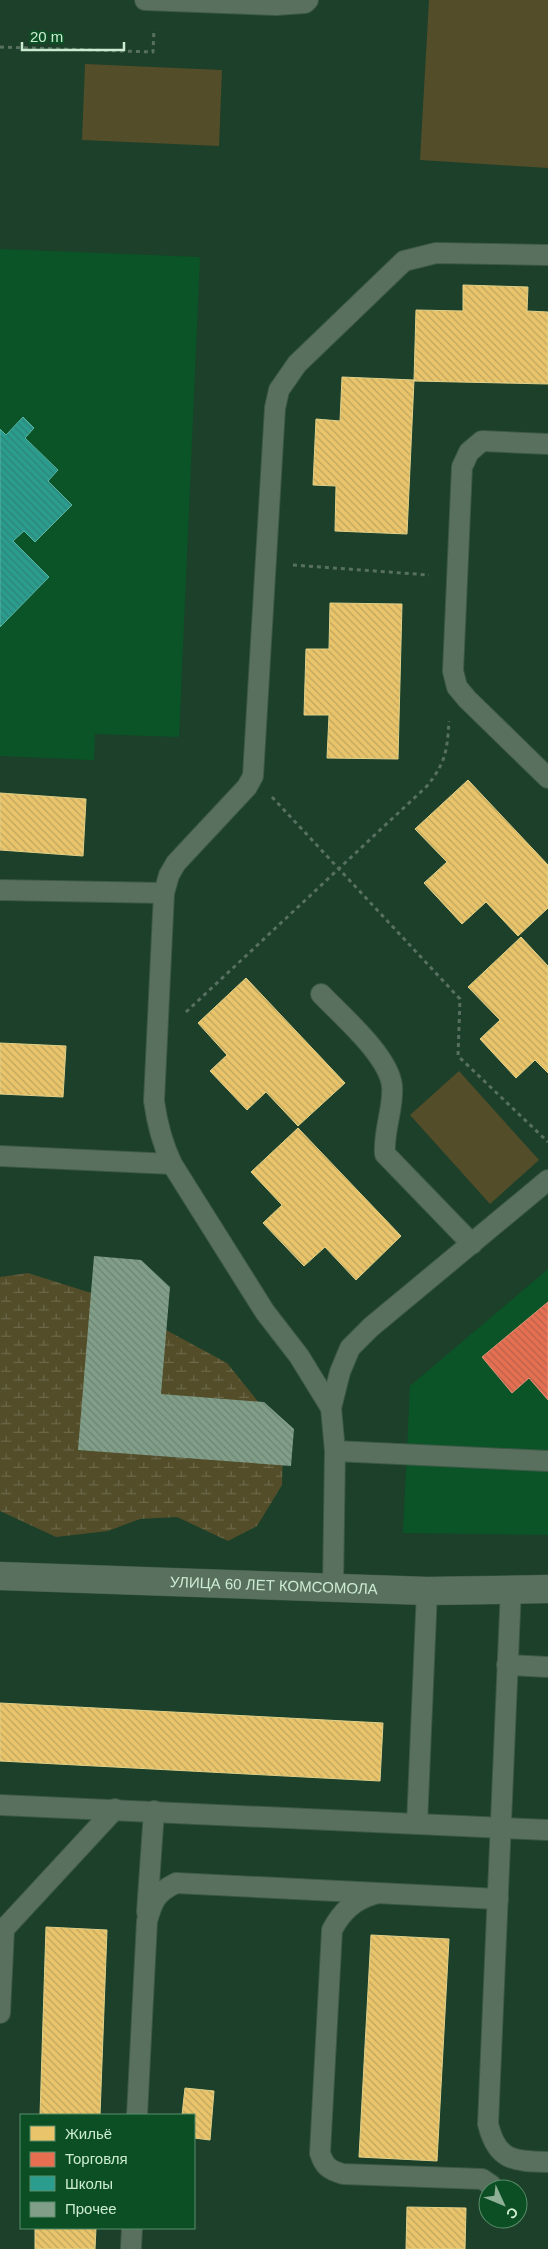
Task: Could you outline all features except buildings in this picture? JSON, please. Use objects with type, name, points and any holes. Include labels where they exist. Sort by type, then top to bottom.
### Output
[{"type":"street","name":"УЛИЦА 60 ЛЕТ КОМСОМОЛА","points":[[0,1576],[427,1591],[511,1588],[548,1589]]},
{"type":"lane","points":[[144,0],[276,5],[304,3],[308,0]]},
{"type":"lane","points":[[331,1408],[299,1356],[265,1312],[172,1164],[162,1143],[154,1101],[164,893],[169,875],[176,862],[247,787],[253,776],[275,408],[280,390],[297,364],[404,261],[436,252],[548,255]]},
{"type":"lane","points":[[548,444],[482,441],[469,452],[462,467],[453,670],[457,686],[467,699],[548,778]]},
{"type":"lane","points":[[0,890],[164,893]]},
{"type":"lane","points":[[321,994],[379,1056],[389,1071],[392,1087],[384,1138],[385,1154],[472,1244]]},
{"type":"lane","points":[[0,1156],[172,1164]]},
{"type":"lane","points":[[333,1587],[336,1451],[331,1408],[340,1372],[350,1348],[371,1327],[548,1180]]},
{"type":"lane","points":[[336,1451],[548,1462]]},
{"type":"lane","points":[[511,1588],[488,2124],[492,2142],[505,2156],[524,2162],[548,2162]]},
{"type":"lane","points":[[417,1824],[427,1591]]},
{"type":"lane","points":[[507,1665],[548,1667]]},
{"type":"lane","points":[[0,1804],[548,1830]]},
{"type":"lane","points":[[0,2013],[4,1929],[114,1809]]},
{"type":"lane","points":[[137,2114],[154,1811]]},
{"type":"lane","points":[[147,1921],[153,1900],[164,1889],[176,1883],[498,1898]]},
{"type":"lane","points":[[380,1893],[362,1897],[350,1905],[340,1916],[332,1930],[320,2152],[324,2165],[332,2171],[343,2174],[482,2179]]},
{"type":"path","points":[[0,47],[153,52],[154,0]]},
{"type":"path","points":[[266,562],[457,577]]},
{"type":"path","points":[[157,1040],[427,786],[441,768],[448,747],[450,718]]},
{"type":"path","points":[[253,776],[460,999],[458,1056],[548,1142]]},
{"type":"shaded area","points":[[0,249],[200,257],[179,737],[95,734],[94,760],[0,756]]},
{"type":"shaded area","points":[[548,1269],[548,1535],[403,1533],[410,1386]]},
{"type":"green space","points":[[429,0],[548,0],[548,168],[420,160]]},
{"type":"green space","points":[[85,64],[222,70],[219,146],[82,140]]},
{"type":"green space","points":[[459,1071],[539,1160],[490,1204],[410,1115]]},
{"type":"green space","points":[[28,1273],[107,1298],[227,1363],[264,1409],[283,1446],[282,1485],[257,1526],[228,1541],[177,1517],[140,1519],[108,1531],[56,1537],[0,1511],[0,1277]]}]
